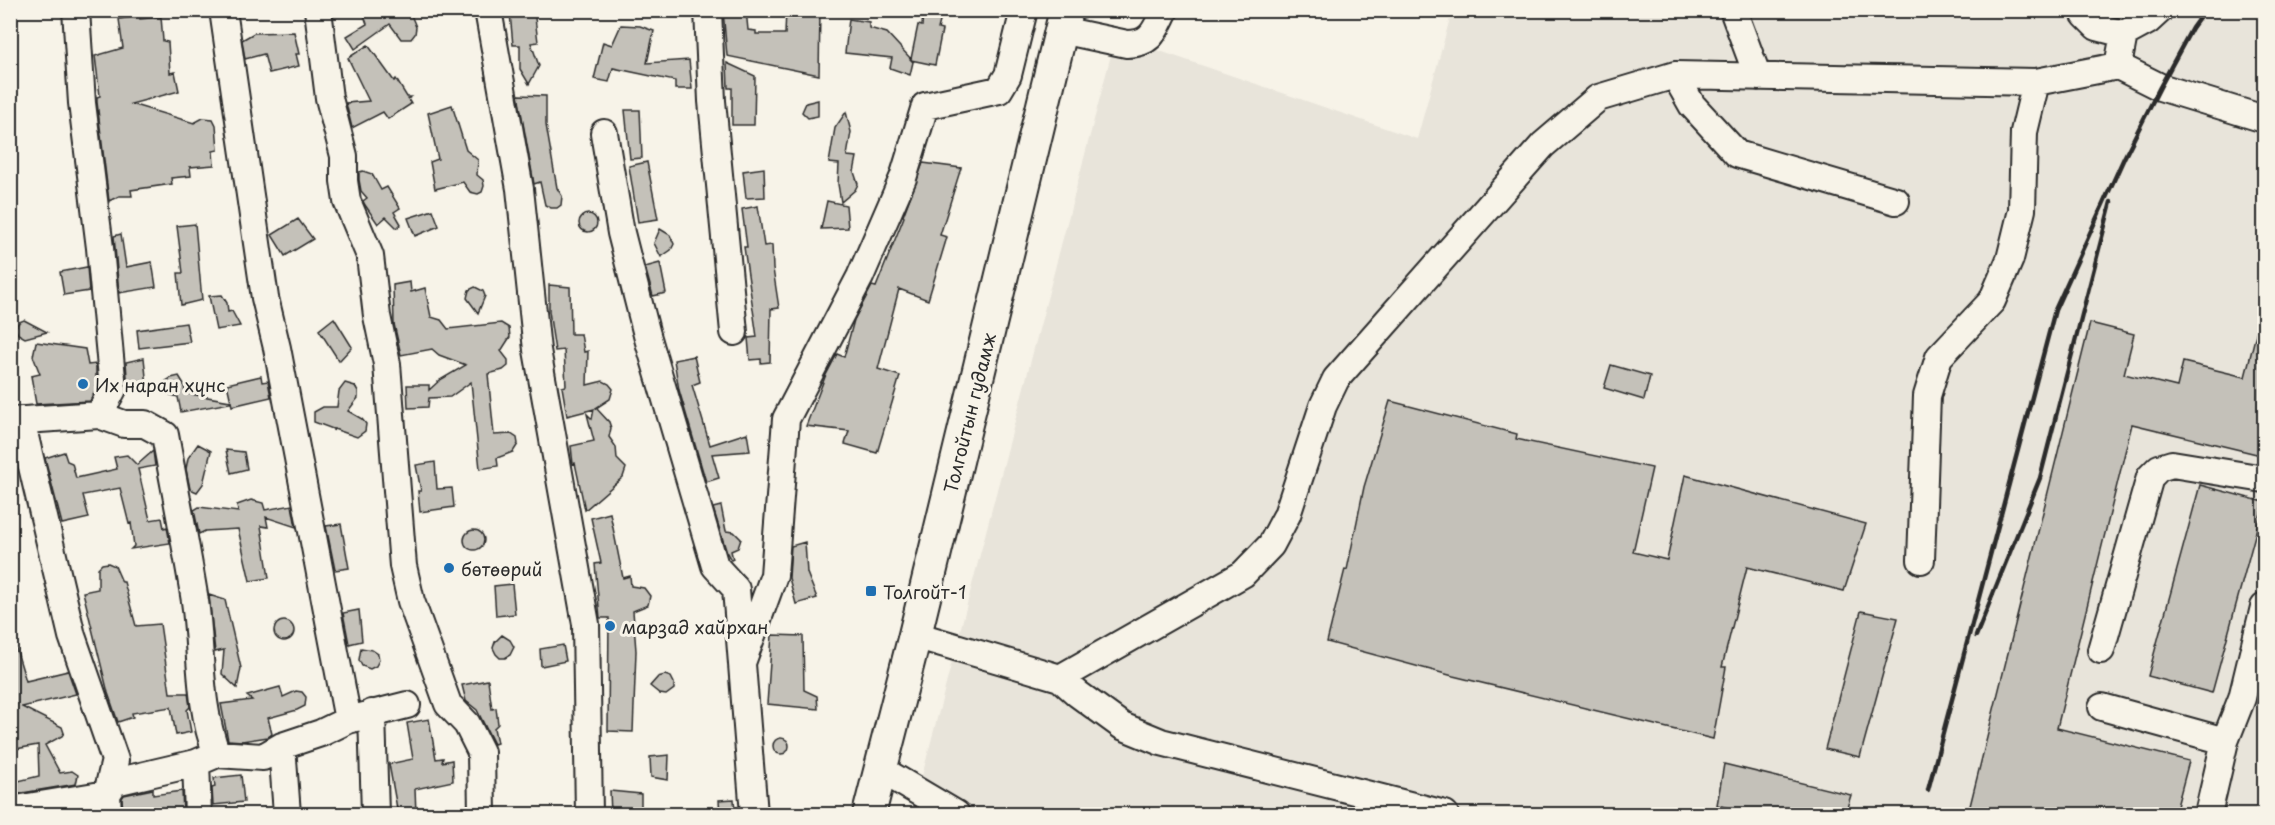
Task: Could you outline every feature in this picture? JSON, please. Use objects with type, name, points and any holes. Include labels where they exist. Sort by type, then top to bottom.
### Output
[{"type":"main road","name":"Толгойтын гудамж","points":[[869,814],[915,635],[1063,20]]},
{"type":"street","points":[[76,10],[82,103],[100,248],[112,389],[99,415]]},
{"type":"street","points":[[223,10],[266,298],[360,717],[375,814]]},
{"type":"street","points":[[318,10],[329,98],[344,156],[347,201],[370,255],[377,316],[387,363],[408,590],[448,704],[467,724],[481,752],[482,814]]},
{"type":"street","points":[[488,10],[520,189],[537,350],[585,624],[589,814]]},
{"type":"street","points":[[708,10],[712,101],[734,332]]},
{"type":"street","points":[[743,660],[774,575],[786,419],[860,277],[903,178],[925,106],[999,90],[1008,75],[1024,10]]},
{"type":"street","points":[[1063,20],[1127,44],[1138,44],[1148,40],[1165,10]]},
{"type":"street","points":[[1733,10],[1758,76]]},
{"type":"street","points":[[2084,10],[2085,15],[2097,27],[2124,34],[2148,21],[2160,10]]},
{"type":"street","points":[[2118,66],[2124,34]]},
{"type":"street","points":[[1060,678],[1243,574],[1271,545],[1287,515],[1323,406],[1336,380],[1351,360],[1543,146],[1598,98],[1675,75],[2036,82],[2118,66],[2160,87],[2265,119]]},
{"type":"street","points":[[1675,75],[1692,105],[1737,154],[1896,201]]},
{"type":"street","points":[[1921,560],[1927,396],[1939,357],[1992,301],[2010,259],[2022,210],[2024,132],[2036,82]]},
{"type":"street","points":[[604,133],[621,233],[647,335],[716,566],[736,590],[754,814]]},
{"type":"street","points":[[108,804],[115,760],[72,636],[16,421],[99,415],[124,424],[145,424],[165,435],[195,603],[200,664],[211,739],[198,814]]},
{"type":"street","points":[[2101,650],[2150,477],[2159,468],[2172,464],[2265,479]]},
{"type":"street","points":[[2208,814],[2225,741],[2242,698],[2265,607]]},
{"type":"street","points":[[915,635],[1060,678],[1122,726],[1161,742],[1445,814]]},
{"type":"street","points":[[108,804],[115,782],[206,759],[263,757],[282,746],[360,717],[407,705]]},
{"type":"street","points":[[2102,707],[2225,741]]},
{"type":"street","points":[[282,746],[287,814]]},
{"type":"street","points":[[880,769],[956,814]]},
{"type":"street","points":[[10,810],[108,804]]},
{"type":"shaded area","points":[[1452,11],[2264,11],[2264,814],[912,814],[1116,36],[1417,139]]},
{"type":"building","points":[[362,10],[409,10],[416,27],[415,34],[411,39],[401,39],[390,24],[355,49],[347,36],[367,24]]},
{"type":"building","points":[[534,10],[538,42],[531,43],[539,66],[529,84],[520,69],[520,45],[513,45],[510,13]]},
{"type":"building","points":[[723,10],[746,10],[748,30],[756,31],[756,34],[785,34],[786,10],[820,10],[819,75],[727,56]]},
{"type":"building","points":[[923,10],[943,10],[938,29],[942,30],[935,65],[911,60],[913,62],[910,75],[890,68],[892,58],[845,53],[849,19],[869,22],[869,28],[887,33],[911,59],[918,25],[922,26]]},
{"type":"building","points":[[140,16],[140,19],[161,17],[163,41],[168,42],[170,73],[175,72],[179,91],[131,104],[194,123],[203,118],[213,119],[216,125],[218,150],[213,151],[214,165],[190,167],[191,176],[171,178],[172,184],[131,190],[132,196],[119,196],[109,201],[97,102],[97,97],[100,96],[95,56],[123,48],[119,19]]},
{"type":"building","points":[[621,25],[640,26],[654,31],[647,63],[689,60],[692,89],[675,89],[675,81],[613,68],[609,82],[594,79],[603,42],[612,45]]},
{"type":"building","points":[[294,32],[299,66],[269,73],[264,54],[245,59],[242,40],[254,33]]},
{"type":"building","points":[[368,45],[394,81],[396,79],[407,97],[411,97],[408,99],[411,104],[388,119],[383,112],[352,128],[346,103],[369,101],[348,58]]},
{"type":"building","points":[[727,63],[755,76],[754,125],[732,125],[732,88],[728,88]]},
{"type":"building","points":[[518,95],[546,96],[546,125],[557,188],[562,196],[561,205],[557,208],[545,205],[540,182],[534,184]]},
{"type":"building","points":[[818,100],[818,116],[808,118],[802,112],[806,103]]},
{"type":"building","points":[[452,105],[466,150],[478,160],[477,175],[483,180],[484,186],[482,192],[478,194],[470,192],[463,182],[435,189],[430,162],[438,159],[428,113]]},
{"type":"building","points":[[625,110],[640,110],[642,158],[630,159]]},
{"type":"building","points":[[846,112],[851,132],[847,156],[857,157],[854,172],[858,184],[855,190],[841,202],[838,184],[839,164],[829,163],[835,128]]},
{"type":"building","points":[[647,162],[658,219],[638,222],[629,166]]},
{"type":"building","points":[[923,163],[961,168],[940,235],[947,237],[928,300],[899,289],[878,369],[900,376],[877,453],[845,444],[849,431],[806,426],[825,377],[837,354],[844,357],[854,320],[872,286],[876,287]]},
{"type":"building","points":[[764,168],[765,197],[746,198],[743,171]]},
{"type":"building","points":[[359,172],[372,174],[381,190],[387,187],[400,208],[394,212],[401,224],[397,228],[386,217],[378,224],[365,205],[363,201],[367,198],[361,191],[359,180]]},
{"type":"building","points":[[827,201],[846,205],[848,228],[821,229]]},
{"type":"building","points":[[758,206],[764,246],[772,245],[779,308],[771,309],[770,362],[761,363],[761,359],[750,360],[748,338],[757,337],[744,247],[747,247],[742,209]]},
{"type":"building","points":[[433,210],[439,226],[415,236],[408,218]]},
{"type":"building","points":[[588,214],[594,217],[597,223],[594,229],[588,232],[582,229],[579,223],[582,217]]},
{"type":"building","points":[[298,219],[313,239],[285,256],[272,235]]},
{"type":"building","points":[[195,224],[202,300],[181,305],[178,273],[183,273],[177,226]]},
{"type":"building","points":[[660,229],[670,235],[674,244],[671,250],[661,257],[654,243]]},
{"type":"building","points":[[121,234],[126,267],[152,262],[156,287],[119,293],[114,236]]},
{"type":"building","points":[[660,263],[666,293],[653,296],[645,267]]},
{"type":"building","points":[[87,267],[89,291],[64,295],[60,272]]},
{"type":"building","points":[[410,282],[411,292],[425,288],[431,317],[441,320],[448,329],[501,323],[509,328],[510,337],[501,351],[508,360],[508,366],[503,370],[488,374],[494,435],[511,434],[517,438],[518,444],[513,452],[497,458],[498,466],[480,469],[471,382],[450,397],[429,398],[428,407],[408,408],[407,385],[429,385],[429,390],[440,380],[466,365],[439,355],[432,349],[401,355],[394,324],[393,285]]},
{"type":"building","points":[[549,285],[570,287],[571,334],[581,334],[584,352],[588,351],[587,385],[603,381],[613,389],[610,399],[596,408],[609,422],[611,428],[609,437],[616,447],[617,459],[626,468],[623,477],[585,510],[575,463],[573,464],[571,446],[594,441],[587,414],[592,419],[594,409],[567,416],[562,387],[566,386],[564,350],[555,351],[549,311]]},
{"type":"building","points":[[475,287],[483,291],[485,296],[478,313],[467,298],[469,290]]},
{"type":"building","points":[[222,295],[227,303],[228,312],[232,311],[240,326],[216,330],[209,296]]},
{"type":"building","points":[[334,318],[352,347],[339,361],[319,330]]},
{"type":"building","points":[[24,320],[47,332],[25,338],[18,334],[15,328],[19,322]]},
{"type":"building","points":[[2259,322],[2265,323],[2265,456],[2132,424],[2057,728],[2189,761],[2175,814],[1968,814],[2090,323],[2134,334],[2124,374],[2177,387],[2183,362],[2245,377]]},
{"type":"building","points":[[186,323],[190,342],[139,348],[137,330]]},
{"type":"building","points":[[36,342],[85,349],[88,365],[96,364],[96,389],[90,401],[36,404],[31,376],[40,374],[33,356]]},
{"type":"building","points":[[694,356],[700,382],[692,385],[710,445],[747,433],[750,451],[712,454],[719,478],[706,482],[679,390],[674,360]]},
{"type":"building","points":[[144,358],[147,386],[137,386],[128,391],[126,362]]},
{"type":"building","points":[[1611,365],[1650,376],[1644,400],[1604,388]]},
{"type":"building","points":[[179,376],[184,384],[185,393],[230,401],[230,403],[181,412],[178,397],[168,394],[160,385]]},
{"type":"building","points":[[261,376],[262,382],[268,381],[271,397],[232,406],[227,384]]},
{"type":"building","points":[[345,383],[355,386],[358,391],[358,398],[348,411],[366,424],[365,431],[357,437],[334,429],[333,431],[333,429],[314,422],[314,412],[323,407],[337,407],[339,391]]},
{"type":"building","points":[[1390,401],[1517,434],[1516,439],[1652,468],[1633,552],[1667,560],[1685,475],[1866,524],[1844,591],[1747,567],[1722,667],[1726,667],[1713,739],[1453,676],[1327,642],[1345,569],[1347,570],[1364,487]]},
{"type":"building","points":[[198,444],[211,451],[203,484],[197,492],[190,489],[186,469],[188,458]]},
{"type":"building","points":[[226,450],[244,452],[247,469],[231,473]]},
{"type":"building","points":[[153,451],[155,466],[138,469],[150,520],[162,518],[164,528],[167,527],[170,543],[131,549],[134,546],[131,523],[129,524],[120,488],[83,495],[89,518],[62,524],[45,458],[64,452],[67,461],[72,463],[76,478],[117,469],[114,457],[127,455],[137,465]]},
{"type":"building","points":[[435,462],[437,489],[452,488],[454,507],[420,512],[418,491],[421,491],[416,465]]},
{"type":"building","points":[[2200,485],[2264,502],[2212,693],[2148,676]]},
{"type":"building","points":[[251,500],[263,503],[265,510],[292,505],[296,527],[266,517],[268,527],[261,526],[269,578],[250,581],[238,529],[205,531],[199,534],[194,510],[199,507],[238,512],[237,505]]},
{"type":"building","points":[[721,506],[726,531],[734,532],[741,539],[738,548],[731,551],[733,559],[731,560],[713,508]]},
{"type":"building","points":[[610,513],[623,578],[630,576],[631,586],[644,588],[650,596],[648,605],[633,611],[636,651],[633,732],[608,731],[609,618],[600,618],[595,564],[601,563],[591,518]]},
{"type":"building","points":[[341,524],[349,568],[335,570],[326,526]]},
{"type":"building","points":[[474,530],[481,533],[484,540],[481,547],[474,550],[467,547],[464,540],[467,533]]},
{"type":"building","points":[[805,542],[807,573],[817,598],[796,604],[789,578],[791,546]]},
{"type":"building","points":[[108,563],[115,566],[124,582],[136,626],[160,624],[170,693],[188,693],[190,707],[187,710],[191,732],[176,735],[171,707],[132,713],[133,717],[118,722],[108,693],[83,592],[98,589],[98,568]]},
{"type":"building","points":[[512,584],[515,614],[496,616],[494,586]]},
{"type":"building","points":[[209,595],[225,600],[241,668],[237,688],[222,674],[224,650],[215,652]]},
{"type":"building","points":[[359,610],[362,641],[349,644],[343,613]]},
{"type":"building","points":[[1861,611],[1898,618],[1860,757],[1825,749]]},
{"type":"building","points":[[284,621],[291,624],[294,631],[291,638],[284,641],[277,638],[274,631],[277,624]]},
{"type":"building","points":[[502,635],[510,640],[514,647],[510,655],[505,658],[500,658],[493,648]]},
{"type":"building","points":[[772,635],[803,636],[804,690],[817,696],[818,709],[767,704]]},
{"type":"building","points":[[14,642],[26,681],[68,671],[76,694],[22,707],[62,727],[64,733],[62,736],[45,745],[60,773],[72,771],[78,775],[76,784],[10,795],[10,783],[39,776],[38,745],[10,750],[10,643]]},
{"type":"building","points":[[563,645],[566,661],[541,666],[540,649]]},
{"type":"building","points":[[361,648],[378,654],[379,660],[376,666],[370,669],[362,666],[359,660]]},
{"type":"building","points":[[665,675],[671,677],[674,683],[674,689],[666,695],[660,694],[650,686],[658,677]]},
{"type":"building","points":[[488,680],[492,709],[496,708],[498,724],[494,728],[497,743],[494,744],[477,710],[466,701],[462,685]]},
{"type":"building","points":[[280,687],[283,697],[296,691],[302,692],[306,697],[305,706],[268,718],[272,734],[268,737],[242,741],[228,740],[221,704],[252,700],[247,696]]},
{"type":"building","points":[[429,719],[436,759],[443,758],[442,762],[452,760],[453,781],[415,789],[416,814],[398,814],[389,764],[413,759],[407,723]]},
{"type":"building","points":[[781,738],[787,740],[789,746],[787,752],[781,754],[775,752],[773,746],[775,740]]},
{"type":"building","points":[[669,755],[668,780],[651,777],[650,757]]},
{"type":"building","points":[[1724,764],[1851,795],[1845,814],[1752,814],[1717,805]]},
{"type":"building","points":[[241,775],[244,802],[213,805],[214,778]]},
{"type":"building","points":[[153,789],[153,795],[182,791],[183,814],[123,814],[122,798],[124,795]]},
{"type":"building","points":[[610,791],[641,794],[641,813],[611,814]]},
{"type":"building","points":[[734,799],[735,814],[720,814],[719,800]]},
{"type":"railway","points":[[1928,790],[2055,310],[2124,158],[2192,28],[2205,10]]},
{"type":"railway","points":[[1976,636],[2040,478],[2111,202]]},
{"type":"place","name":"Их наран хүнс","points":[[83,384]]},
{"type":"place","name":"бөтөөрий","points":[[449,568]]},
{"type":"place","name":"Толгойт-1","points":[[871,591]]},
{"type":"place","name":"марзад хайрхан","points":[[610,626]]}]
